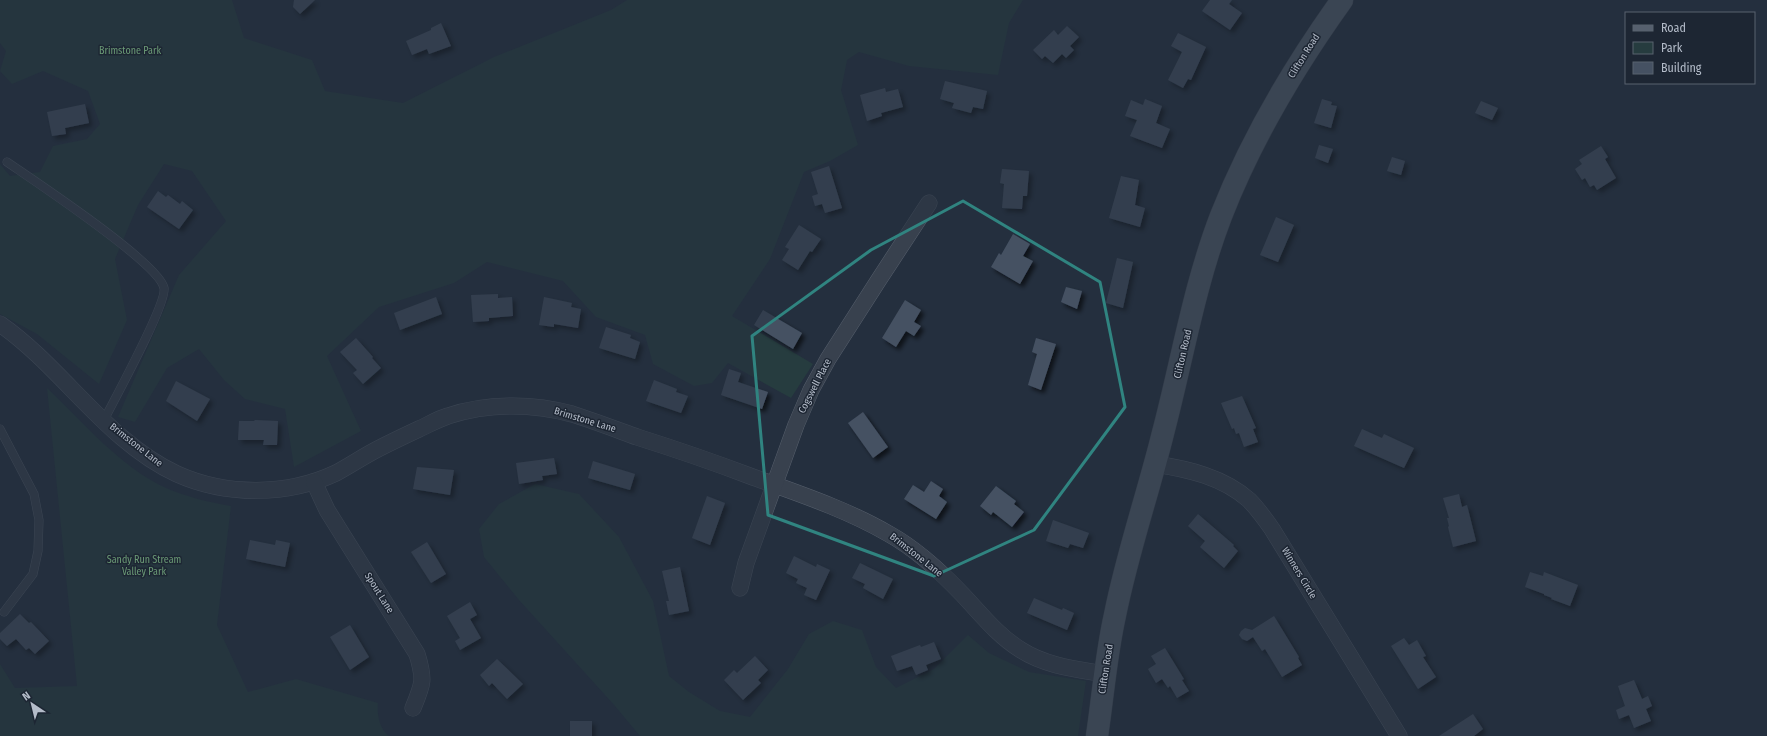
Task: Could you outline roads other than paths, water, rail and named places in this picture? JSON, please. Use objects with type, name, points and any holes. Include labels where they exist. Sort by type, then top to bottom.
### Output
[{"type":"main road","name":"Clifton Road","points":[[1097,736],[1105,674],[1122,581],[1170,409],[1198,289],[1221,216],[1241,172],[1298,63],[1342,0]]},
{"type":"street","name":"Cogswell Place","points":[[740,588],[746,563],[796,424],[811,390],[870,294],[929,203]]},
{"type":"street","name":"Brimstone Lane","points":[[0,324],[38,356],[131,444],[160,465],[193,480],[221,488],[255,490],[281,489],[314,482],[335,473],[374,451],[446,416],[477,409],[516,406],[543,408],[572,414],[775,485],[855,516],[891,535],[910,548],[962,594],[994,630],[1022,651],[1053,665],[1105,674]]},
{"type":"street","name":"Winners Circle","points":[[1155,464],[1187,469],[1218,480],[1248,500],[1257,508],[1272,529],[1399,736]]},
{"type":"street","name":"Spout Lane","points":[[314,482],[327,510],[417,654],[423,671],[422,685],[413,708]]},
{"type":"lane","points":[[7,162],[103,229],[150,269],[160,280],[164,288],[164,296],[144,341],[104,420]]},
{"type":"lane","points":[[0,429],[34,494],[39,520],[38,551],[34,574],[4,612]]},
{"type":"park label","name":"Brimstone Park","points":[[130,51]]},
{"type":"park label","name":"Sandy Run Stream Valley Park","points":[[144,566]]}]
